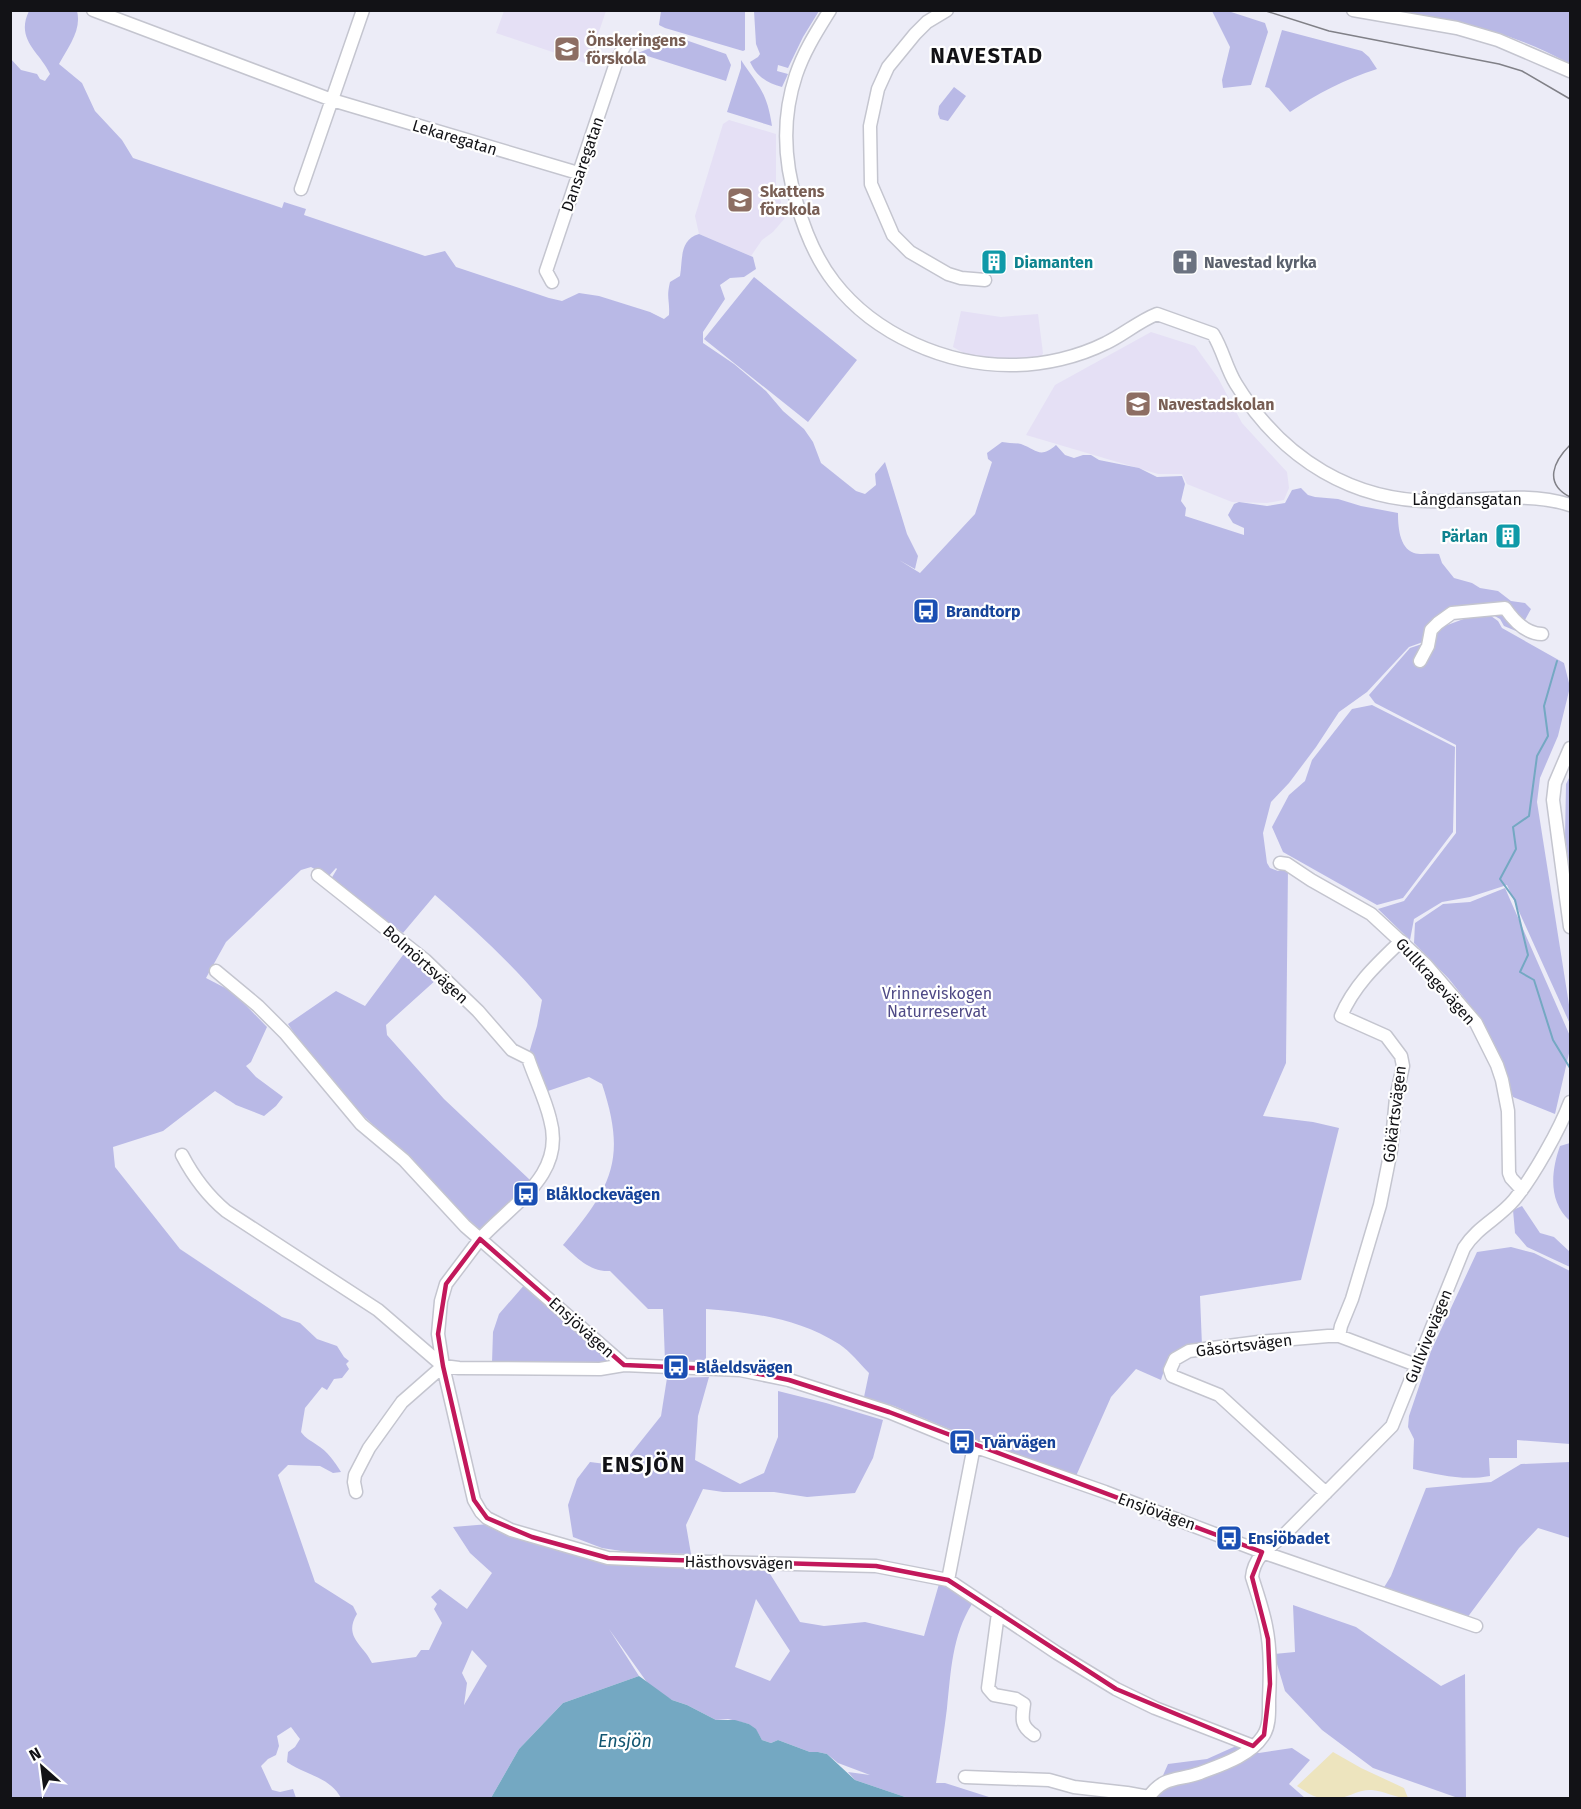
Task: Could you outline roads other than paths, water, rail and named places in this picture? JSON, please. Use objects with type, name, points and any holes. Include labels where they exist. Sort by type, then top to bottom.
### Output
[{"type":"street","name":"Lekaregatan","points":[[93,10],[332,100],[578,173]]},
{"type":"street","points":[[301,189],[363,10]]},
{"type":"street","name":"Långdansgatan","points":[[830,10],[815,33],[796,76],[788,117],[788,167],[799,211],[812,246],[834,282],[889,332],[924,348],[973,362],[1013,365],[1058,359],[1104,344],[1154,315],[1213,334],[1234,381],[1265,424],[1286,446],[1302,458],[1355,488],[1415,501],[1525,498],[1570,505]]},
{"type":"street","points":[[947,10],[927,22],[915,34],[888,67],[878,89],[870,126],[871,183],[893,235],[910,252],[948,274],[961,278],[985,280]]},
{"type":"street","points":[[1353,10],[1457,28],[1498,40],[1570,71]]},
{"type":"street","name":"Dansaregatan","points":[[552,282],[546,271],[617,60],[625,45]]},
{"type":"street","points":[[1420,661],[1428,646],[1431,630],[1438,622],[1452,613],[1505,608],[1515,622],[1534,634],[1542,634]]},
{"type":"street","points":[[1570,748],[1555,783],[1553,800],[1570,927]]},
{"type":"street","name":"Gullkragevägen","points":[[1280,862],[1371,914],[1401,940],[1476,1023],[1497,1065],[1508,1111],[1509,1173],[1522,1190]]},
{"type":"street","name":"Bolmörtsvägen","points":[[318,875],[425,960],[477,1011],[512,1050],[528,1058],[551,1121],[553,1152],[545,1171],[535,1185],[480,1239]]},
{"type":"street","name":"Gökärtsvägen","points":[[1338,1336],[1352,1299],[1380,1205],[1392,1150],[1396,1098],[1402,1075],[1401,1056],[1386,1036],[1341,1016],[1353,992],[1401,940]]},
{"type":"street","points":[[216,971],[258,1006],[285,1033],[360,1124],[404,1160],[480,1239]]},
{"type":"street","name":"Gullvivevägen","points":[[1262,1552],[1282,1536],[1392,1426],[1464,1248],[1471,1236],[1503,1211],[1522,1190],[1565,1117],[1570,1102]]},
{"type":"street","points":[[182,1155],[188,1167],[215,1202],[226,1211],[378,1310],[443,1366],[600,1369],[624,1365]]},
{"type":"street","name":"Ensjövägen","points":[[480,1239],[624,1365],[761,1373],[889,1412],[974,1446],[1105,1492],[1262,1552],[1476,1626]]},
{"type":"street","name":"Hästhovsvägen","points":[[480,1239],[446,1284],[441,1301],[438,1334],[443,1366],[474,1500],[487,1518],[511,1530],[608,1558],[876,1566],[948,1580],[1116,1689],[1155,1708],[1253,1746]]},
{"type":"street","name":"Gåsörtsvägen","points":[[1326,1492],[1219,1395],[1172,1376],[1170,1370],[1175,1359],[1189,1351],[1259,1342],[1338,1336],[1416,1365]]},
{"type":"street","points":[[357,1492],[354,1482],[355,1475],[369,1448],[402,1402],[443,1366]]},
{"type":"street","points":[[948,1580],[974,1446]]},
{"type":"street","points":[[965,1776],[1049,1780],[1074,1787],[1127,1792],[1149,1798],[1161,1785],[1171,1779],[1195,1775],[1222,1765],[1253,1746],[1264,1735],[1269,1714],[1270,1684],[1266,1628],[1252,1577],[1253,1569],[1262,1552]]},
{"type":"street","points":[[998,1614],[988,1688],[994,1695],[1016,1699],[1024,1704],[1023,1724],[1027,1731],[1034,1735]]},
{"type":"water","name":"Ensjön","points":[[639,1676],[672,1700],[716,1720],[735,1720],[749,1724],[756,1729],[762,1740],[771,1743],[778,1740],[810,1752],[827,1754],[855,1780],[908,1798],[491,1798],[519,1749],[563,1703]]},
{"type":"waterway","points":[[1557,661],[1544,706],[1548,736],[1537,756],[1529,816],[1513,827],[1516,849],[1500,879],[1515,900],[1528,955],[1520,972],[1534,980],[1553,1040],[1570,1068]]},
{"type":"tram line","points":[[1263,10],[1329,31],[1499,64],[1522,71],[1570,99]]},
{"type":"tram line","points":[[1570,445],[1559,458],[1554,472],[1556,485],[1570,497]]},
{"type":"place","name":"Önskeringens förskola","points":[[567,49]]},
{"type":"place","name":"Skattens förskola","points":[[740,200]]},
{"type":"place","name":"Diamanten","points":[[994,262]]},
{"type":"place","name":"Navestad kyrka","points":[[1185,262]]},
{"type":"place","name":"Navestadskolan","points":[[1138,404]]},
{"type":"place","name":"Pärlan","points":[[1508,536]]},
{"type":"place","name":"Brandtorp","points":[[926,611]]},
{"type":"place","name":"Blåklockevägen","points":[[526,1194]]},
{"type":"place","name":"Blåeldsvägen","points":[[676,1367]]},
{"type":"place","name":"Tvärvägen","points":[[962,1442]]},
{"type":"place","name":"Ensjöbadet","points":[[1229,1538]]},
{"type":"district","name":"NAVESTAD","points":[[987,55]]},
{"type":"district","name":"ENSJÖN","points":[[644,1464]]},
{"type":"park label","name":"Vrinneviskogen Naturreservat","points":[[937,1002]]}]
